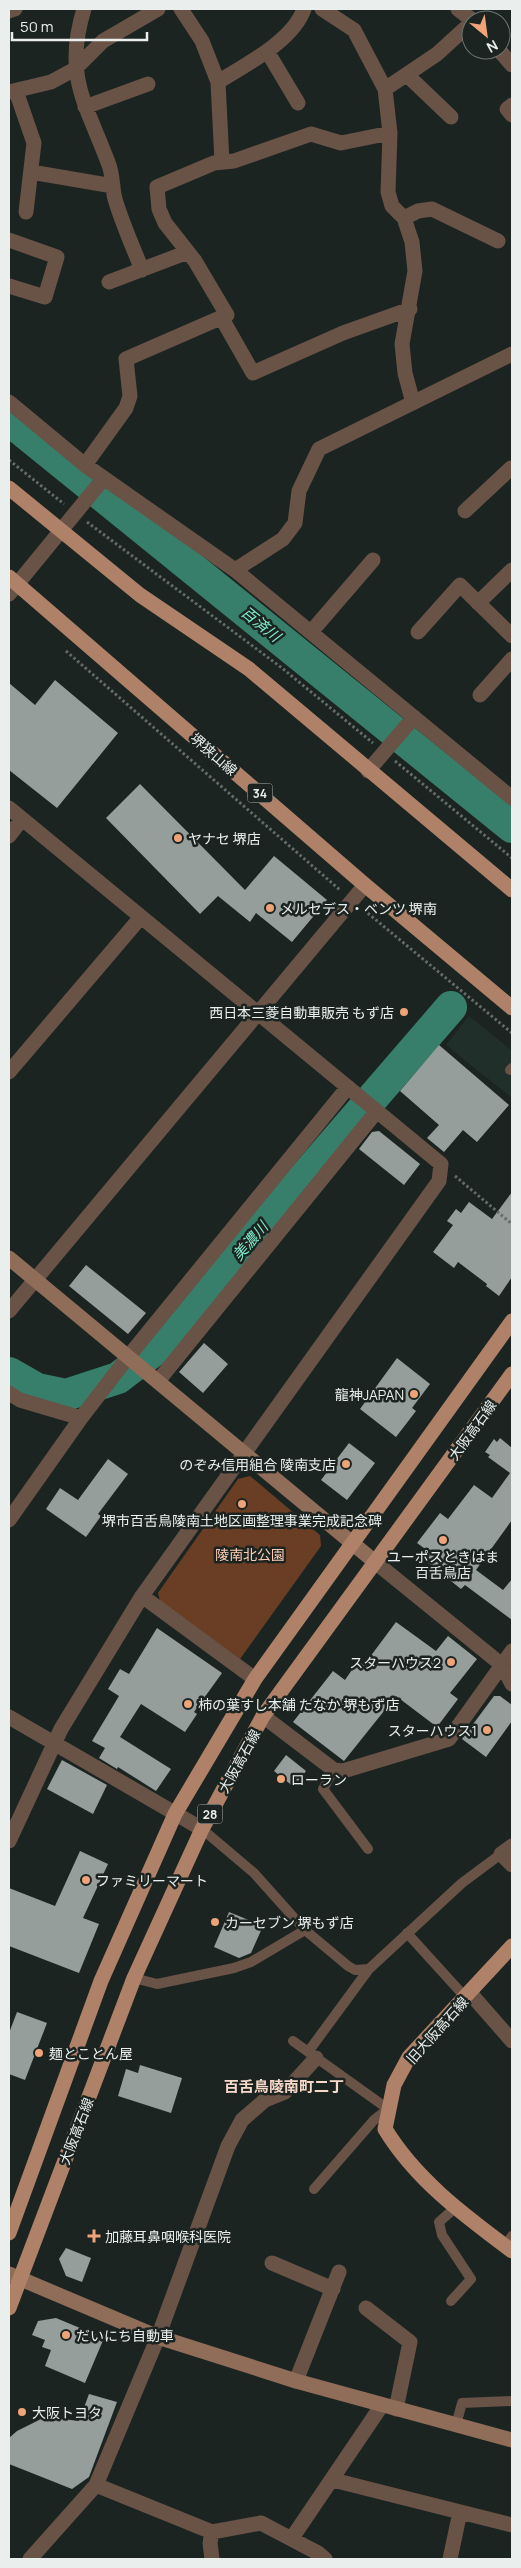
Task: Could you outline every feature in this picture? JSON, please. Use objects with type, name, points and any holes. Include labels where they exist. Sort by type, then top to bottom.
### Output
[{"type":"main road","points":[[9,488],[140,595],[249,669],[512,890]]},
{"type":"main road","name":"堺狭山線","points":[[12,585],[512,1008]]},
{"type":"main road","name":"大阪高石線","points":[[9,2233],[101,1981],[175,1814],[255,1679],[512,1320]]},
{"type":"main road","name":"大阪高石線","points":[[9,2308],[14,2277],[134,1978],[202,1829],[263,1716],[512,1374]]},
{"type":"main road","name":"旧大阪高石線","points":[[510,2244],[455,2208],[398,2151],[385,2129],[394,2085],[409,2057],[512,1946]]},
{"type":"street","points":[[9,11],[15,9]]},
{"type":"street","points":[[84,9],[79,26],[75,69],[80,94],[110,168],[115,199],[142,270]]},
{"type":"street","points":[[26,212],[34,143],[12,92],[51,82],[75,69],[103,41],[158,9]]},
{"type":"street","points":[[181,9],[202,41],[218,82],[222,162]]},
{"type":"street","points":[[218,82],[267,51],[286,35],[304,9]]},
{"type":"street","points":[[322,9],[336,16],[354,30],[386,89],[390,133],[388,192],[392,206],[404,218],[412,242],[415,271],[410,309],[402,344],[405,373],[413,403]]},
{"type":"street","points":[[386,89],[437,54],[461,26]]},
{"type":"street","points":[[267,51],[298,103]]},
{"type":"street","points":[[406,75],[451,117]]},
{"type":"street","points":[[85,107],[148,84]]},
{"type":"street","points":[[512,105],[507,109],[512,114]]},
{"type":"street","points":[[85,465],[126,408],[130,396],[126,359],[227,315],[188,252],[165,223],[159,209],[157,187],[222,162],[234,161],[311,134],[341,144],[390,133]]},
{"type":"street","points":[[30,172],[113,186]]},
{"type":"street","points":[[404,218],[418,211],[432,209],[498,241]]},
{"type":"street","points":[[9,240],[57,257],[45,297],[9,286]]},
{"type":"street","points":[[109,282],[188,252]]},
{"type":"street","points":[[221,317],[253,373],[343,333],[410,309]]},
{"type":"street","points":[[235,570],[283,539],[295,523],[299,491],[319,449],[512,354]]},
{"type":"street","points":[[9,402],[85,465],[101,482],[235,570],[311,632],[412,720],[512,798]]},
{"type":"street","points":[[466,511],[511,468],[512,470]]},
{"type":"street","points":[[12,585],[101,482]]},
{"type":"street","points":[[311,632],[373,560]]},
{"type":"street","points":[[478,603],[512,570]]},
{"type":"street","points":[[418,632],[460,585],[512,636]]},
{"type":"street","points":[[480,695],[512,659]]},
{"type":"street","points":[[368,770],[412,720]]},
{"type":"street","points":[[9,808],[441,1164],[439,1181],[243,1452],[142,1596],[53,1744],[9,1841]]},
{"type":"street","points":[[9,836],[22,819]]},
{"type":"street","points":[[9,1311],[365,885]]},
{"type":"street","points":[[9,1072],[141,917]]},
{"type":"street","points":[[9,1520],[81,1418],[128,1356],[351,1090]]},
{"type":"street","points":[[158,1381],[375,1109]]},
{"type":"street","points":[[9,1258],[502,1665],[512,1684]]},
{"type":"street","points":[[9,1394],[20,1400],[81,1418]]},
{"type":"street","points":[[142,1596],[255,1679]]},
{"type":"street","points":[[263,1716],[334,1770],[343,1771],[449,1739],[512,1651]]},
{"type":"street","points":[[9,1717],[202,1829]]},
{"type":"street","points":[[506,1850],[512,1866]]},
{"type":"street","points":[[468,1995],[512,2041]]},
{"type":"street","points":[[30,2559],[96,2485],[158,2337],[228,2146],[242,2120],[265,2100],[285,2092],[312,2055]]},
{"type":"street","points":[[272,2263],[333,2289]]},
{"type":"street","points":[[296,2382],[339,2272]]},
{"type":"street","points":[[14,2277],[158,2337],[296,2382],[512,2440]]},
{"type":"street","points":[[292,2538],[333,2480],[389,2407],[410,2342],[366,2308]]},
{"type":"street","points":[[333,2480],[512,2525]]},
{"type":"street","points":[[96,2485],[212,2532],[261,2523],[292,2538],[325,2559]]},
{"type":"street","points":[[450,2559],[460,2512]]},
{"type":"street","points":[[212,2532],[210,2543],[212,2559]]},
{"type":"lane","points":[[334,1770],[323,1789],[368,1849]]},
{"type":"lane","points":[[202,1829],[254,1873],[305,1930],[348,1966],[355,1970],[369,1970]]},
{"type":"lane","points":[[312,2055],[369,1970],[462,1883],[506,1850]]},
{"type":"lane","points":[[134,1978],[157,1984],[234,1968],[251,1962],[305,1930]]},
{"type":"lane","points":[[408,1933],[468,1995]]},
{"type":"lane","points":[[292,2041],[388,2109],[374,2120],[314,2189]]},
{"type":"lane","points":[[452,2301],[471,2279],[442,2236],[439,2222],[455,2208]]},
{"type":"lane","points":[[456,2425],[462,2403],[512,2401]]},
{"type":"path","points":[[9,460],[66,506]]},
{"type":"path","points":[[85,521],[388,747],[512,858]]},
{"type":"path","points":[[60,645],[342,892]]},
{"type":"path","points":[[362,908],[512,1033]]},
{"type":"path","points":[[441,1164],[512,1224]]},
{"type":"shaded area","points":[[469,1016],[512,1051],[512,1098],[446,1045]]},
{"type":"green space","name":"陵南北公園","points":[[250,1476],[320,1535],[321,1546],[240,1659],[160,1601],[158,1593],[238,1479]]},
{"type":"building","points":[[55,680],[118,733],[57,808],[9,770],[9,683],[35,705]]},
{"type":"building","points":[[140,784],[245,890],[274,856],[327,900],[292,942],[256,913],[250,922],[218,896],[200,914],[106,818]]},
{"type":"building","points":[[439,1045],[509,1105],[477,1142],[463,1130],[444,1152],[427,1138],[439,1125],[400,1091]]},
{"type":"building","points":[[379,1131],[420,1164],[404,1185],[359,1149],[372,1132]]},
{"type":"building","points":[[512,1192],[512,1277],[499,1296],[486,1286],[487,1284],[458,1262],[454,1268],[433,1252],[453,1225],[447,1221],[456,1209],[461,1213],[469,1202],[492,1219]]},
{"type":"building","points":[[86,1265],[146,1313],[128,1334],[69,1286]]},
{"type":"building","points":[[204,1343],[228,1364],[203,1393],[179,1372]]},
{"type":"building","points":[[397,1358],[430,1384],[412,1408],[416,1411],[396,1437],[360,1409]]},
{"type":"building","points":[[500,1438],[512,1448],[512,1520],[476,1570],[503,1590],[512,1579],[512,1620],[465,1585],[461,1589],[422,1558],[428,1551],[417,1543],[440,1513],[448,1519],[474,1485],[492,1498],[510,1473],[488,1457],[490,1455],[485,1452],[494,1439],[497,1442]]},
{"type":"building","points":[[349,1443],[375,1463],[347,1500],[321,1480]]},
{"type":"building","points":[[108,1459],[128,1474],[98,1514],[101,1516],[86,1537],[46,1509],[60,1488],[78,1500]]},
{"type":"building","points":[[396,1622],[436,1651],[448,1636],[477,1659],[450,1693],[458,1699],[437,1727],[396,1696],[344,1761],[293,1722],[333,1671],[345,1680],[358,1661],[364,1665]]},
{"type":"building","points":[[157,1628],[222,1673],[194,1712],[197,1714],[185,1732],[141,1704],[120,1737],[171,1769],[156,1791],[118,1767],[117,1769],[99,1758],[105,1748],[92,1741],[119,1696],[108,1689],[120,1669],[129,1674]]},
{"type":"building","name":"スターハウス1","points":[[494,1696],[500,1696],[512,1705],[512,1721],[486,1757],[462,1739]]},
{"type":"building","points":[[286,1755],[306,1771],[294,1787],[274,1771]]},
{"type":"building","points":[[62,1760],[107,1785],[93,1814],[47,1789]]},
{"type":"building","points":[[80,1851],[108,1864],[83,1918],[99,1924],[79,1973],[9,1946],[9,1888],[55,1906]]},
{"type":"building","points":[[229,1912],[263,1926],[251,1953],[239,1958],[214,1947]]},
{"type":"building","points":[[17,2012],[47,2023],[25,2080],[9,2074],[9,2033]]},
{"type":"building","points":[[140,2065],[182,2078],[171,2113],[118,2096],[126,2069],[138,2073]]},
{"type":"building","points":[[66,2248],[91,2258],[82,2282],[66,2276],[59,2259]]},
{"type":"building","points":[[56,2318],[104,2338],[85,2383],[45,2366],[51,2350],[42,2347],[45,2340],[32,2335],[38,2321]]},
{"type":"building","points":[[89,2394],[117,2402],[89,2477],[72,2489],[9,2464],[9,2438],[17,2431],[41,2419],[55,2418],[79,2421]]},
{"type":"waterway","name":"百済川","points":[[9,420],[512,827]]},
{"type":"waterway","name":"美濃川","points":[[9,1373],[37,1389],[66,1395],[118,1378],[157,1348],[451,1007]]},
{"type":"place","name":"ヤナセ 堺店","points":[[178,838]]},
{"type":"place","name":"メルセデス・ベンツ 堺南","points":[[270,908]]},
{"type":"place","name":"西日本三菱自動車販売 もず店","points":[[404,1012]]},
{"type":"place","name":"龍神JAPAN","points":[[414,1394]]},
{"type":"place","name":"のぞみ信用組合 陵南支店","points":[[346,1464]]},
{"type":"place","name":"堺市百舌鳥陵南土地区画整理事業完成記念碑","points":[[242,1504]]},
{"type":"place","name":"ユーポスときはま 百舌鳥店","points":[[443,1540]]},
{"type":"place","name":"スターハウス2","points":[[451,1662]]},
{"type":"place","name":"柿の葉すし本舗 たなか 堺もず店","points":[[188,1704]]},
{"type":"place","name":"スターハウス1","points":[[487,1730]]},
{"type":"place","name":"ローラン","points":[[281,1779]]},
{"type":"place","name":"ファミリーマート","points":[[86,1880]]},
{"type":"place","name":"カーセブン 堺もず店","points":[[215,1922]]},
{"type":"place","name":"麺とことん屋","points":[[39,2053]]},
{"type":"place","name":"加藤耳鼻咽喉科医院","points":[[94,2236]]},
{"type":"place","name":"だいにち自動車","points":[[66,2335]]},
{"type":"place","name":"大阪トヨタ","points":[[22,2412]]},
{"type":"district","name":"百舌鳥陵南町二丁","points":[[284,2086]]}]
